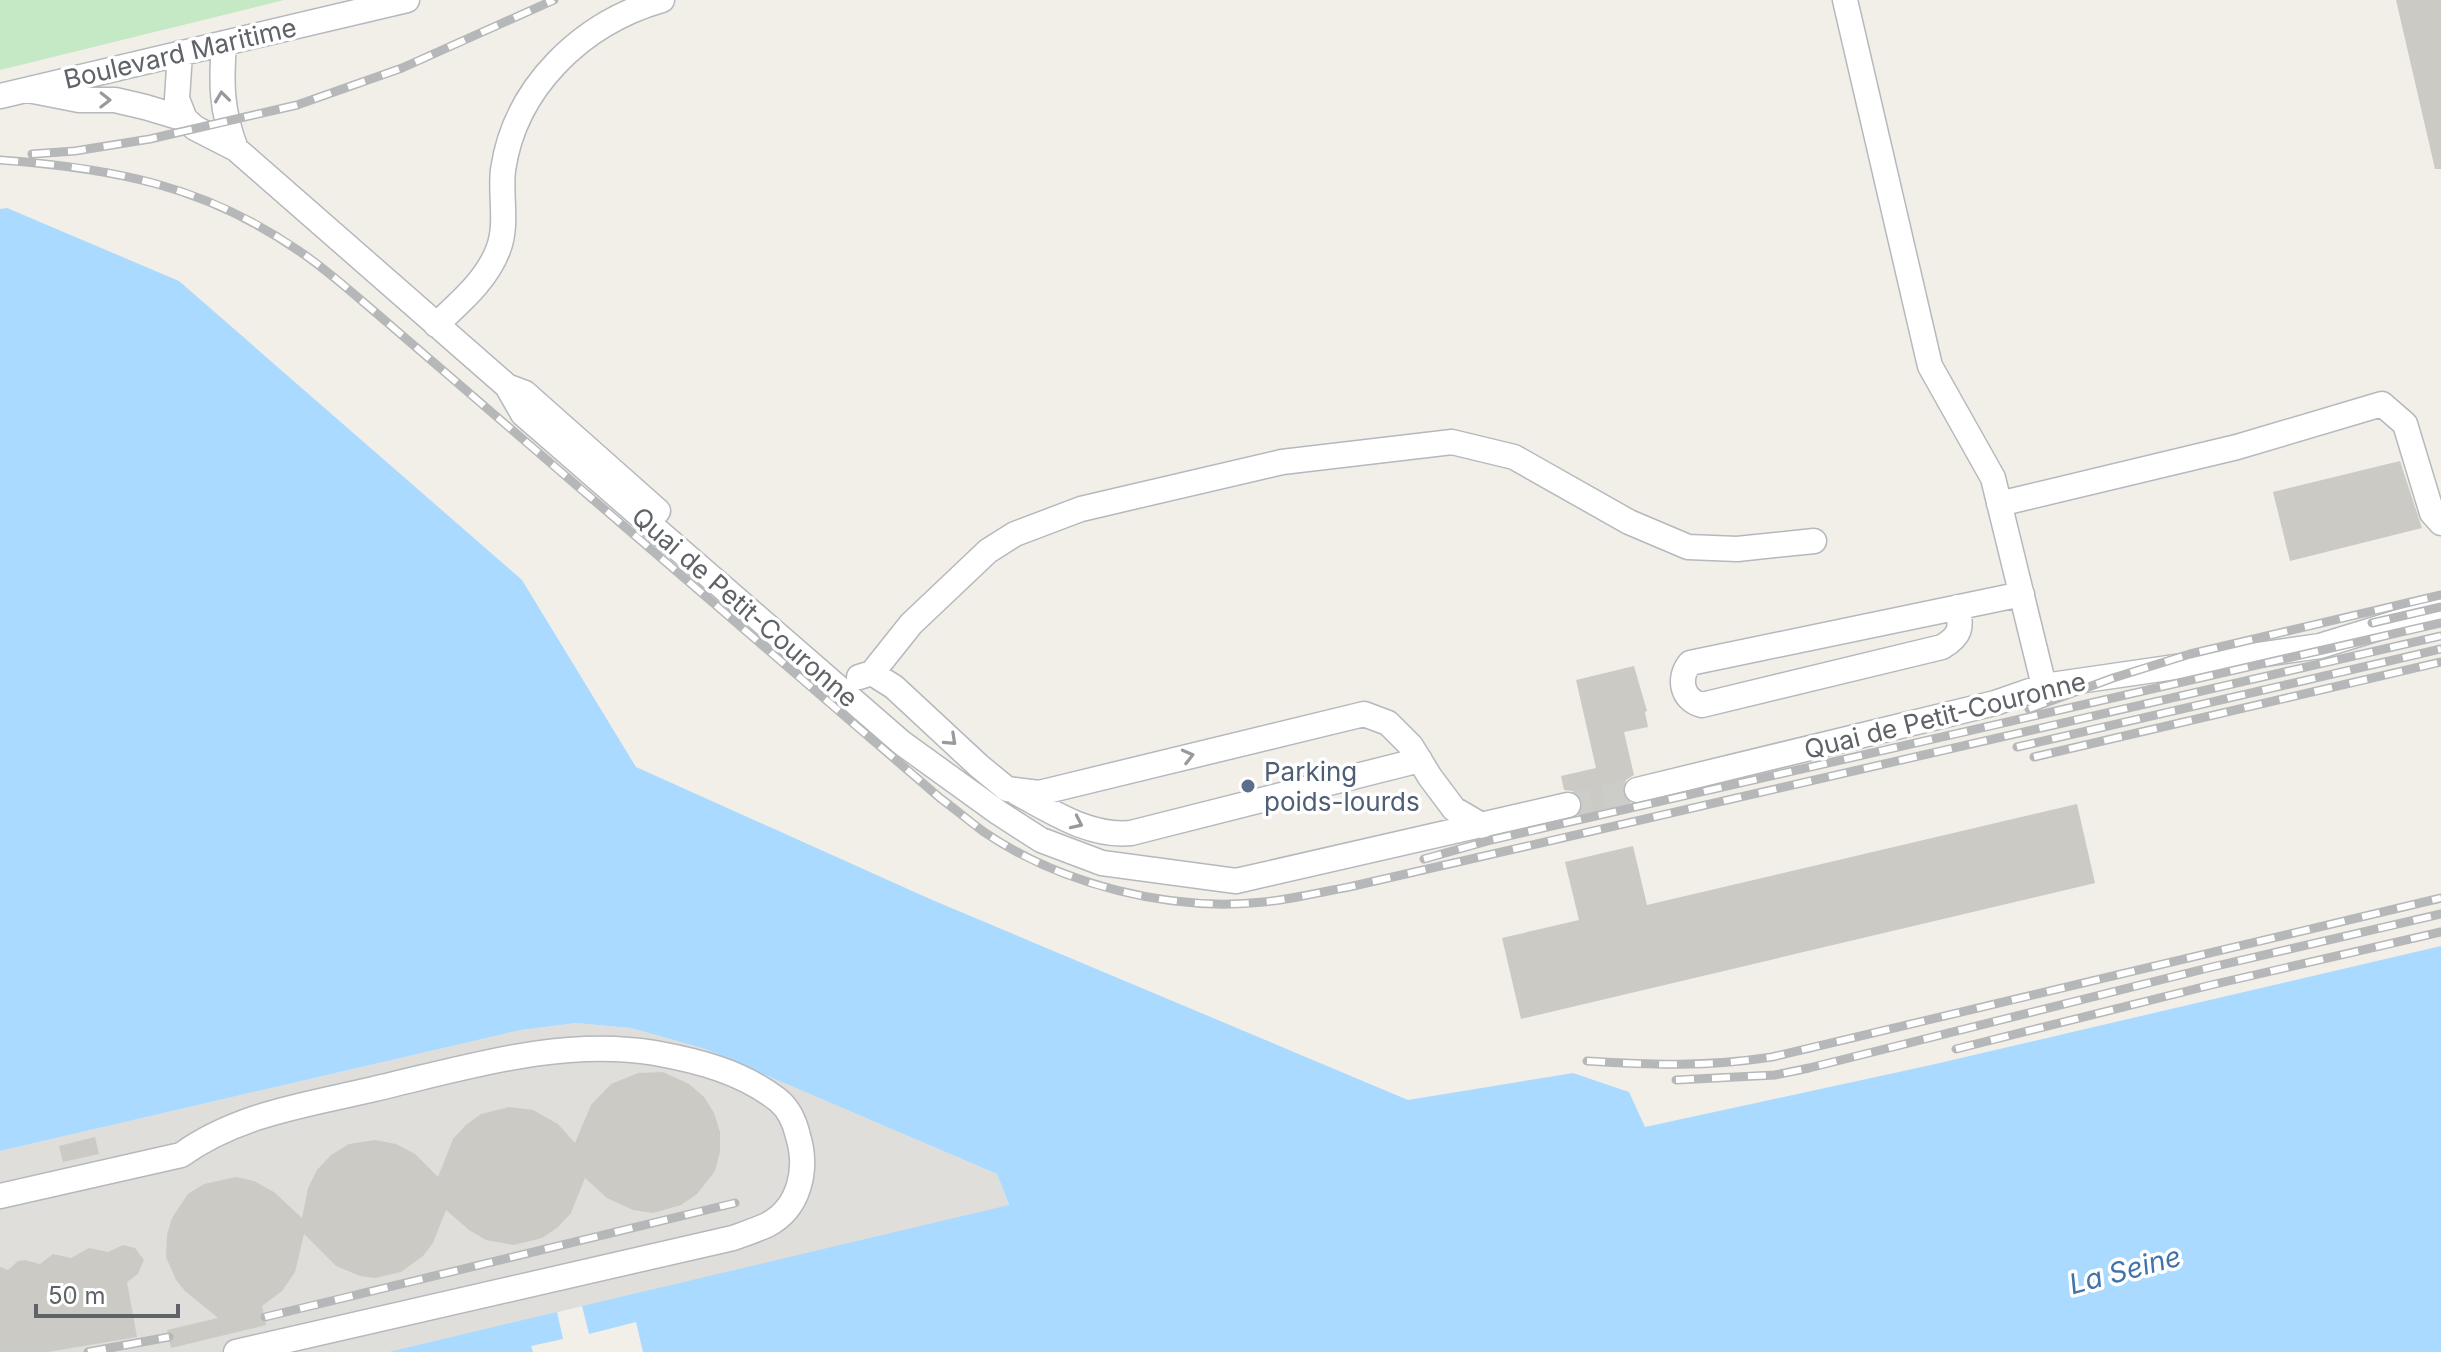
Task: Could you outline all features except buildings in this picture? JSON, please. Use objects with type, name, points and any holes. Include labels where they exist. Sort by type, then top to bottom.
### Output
[{"type":"street","name":"Boulevard Maritime","points":[[0,96],[407,0]]},
{"type":"street","points":[[436,325],[477,285],[490,268],[500,245],[502,180],[507,144],[517,116],[536,85],[568,51],[601,26],[639,7],[662,0]]},
{"type":"street","points":[[1845,0],[1930,366],[1993,478],[2044,686]]},
{"type":"street","points":[[224,43],[220,86],[226,123],[236,149]]},
{"type":"street","points":[[180,53],[177,99],[185,119]]},
{"type":"street","name":"Quai de Petit-Couronne","points":[[28,90],[79,100],[115,100],[185,119],[195,128],[236,149],[507,386],[523,414],[750,613],[854,680],[902,743],[1041,840],[1102,863],[1236,881],[1568,805]]},
{"type":"street","points":[[1999,504],[2237,447],[2382,404],[2405,424],[2432,513],[2441,523]]},
{"type":"street","points":[[854,680],[988,551],[1015,534],[1081,509],[1282,462],[1452,442],[1514,457],[1629,522],[1688,547],[1737,549],[1814,541]]},
{"type":"street","points":[[1958,607],[1959,631],[1955,640],[1942,647],[1702,705],[1696,703],[1683,687],[1683,672],[1690,663],[1958,607],[2022,594]]},
{"type":"street","name":"Quai de Petit-Couronne","points":[[1637,790],[1995,703],[2044,686],[2320,646],[2441,609]]},
{"type":"street","points":[[854,680],[894,687],[1007,789],[1085,828],[1110,835],[1131,833],[1420,760]]},
{"type":"street","points":[[1007,789],[1039,793],[1364,714],[1388,723],[1411,746],[1454,809],[1483,826]]},
{"type":"street","points":[[0,1196],[181,1155],[204,1138],[244,1120],[477,1065],[579,1049],[615,1048],[655,1053],[734,1072],[781,1102],[791,1115],[802,1148],[800,1188],[789,1206],[769,1224],[733,1238],[236,1352]]},
{"type":"shaded area","points":[[576,1023],[631,1028],[705,1049],[997,1174],[1009,1206],[388,1352],[0,1352],[0,1151],[521,1030]]},
{"type":"green space","points":[[0,0],[284,0],[0,70]]},
{"type":"water","name":"La Seine","points":[[7,208],[179,281],[522,580],[636,767],[930,899],[1408,1100],[1573,1073],[1629,1092],[1645,1127],[1931,1065],[2441,946],[2441,1352],[388,1352],[1009,1205],[997,1174],[705,1049],[631,1028],[576,1023],[521,1030],[0,1151],[0,209]]},
{"type":"pier","points":[[582,1306],[589,1334],[636,1322],[643,1352],[533,1352],[531,1346],[563,1339],[557,1312]]},
{"type":"tunnel","points":[[1568,805],[1637,790]]},
{"type":"railway","points":[[32,154],[75,151],[150,139],[297,105],[402,68],[554,0]]},
{"type":"railway","points":[[0,160],[81,168],[156,184],[228,210],[299,251],[347,288],[978,828],[1048,867],[1118,891],[1192,903],[1228,904],[1264,902],[1349,887],[2441,636]]},
{"type":"railway","points":[[2029,709],[2190,654],[2441,595]]},
{"type":"railway","points":[[2372,623],[2441,607]]},
{"type":"railway","points":[[1424,859],[1491,840],[2441,623]]},
{"type":"railway","points":[[2017,747],[2441,649]]},
{"type":"railway","points":[[2034,757],[2441,662]]},
{"type":"railway","points":[[1587,1061],[1680,1064],[1772,1057],[2441,898]]},
{"type":"railway","points":[[1676,1080],[1775,1075],[1809,1068],[2212,967],[2441,914]]},
{"type":"railway","points":[[1956,1049],[2211,985],[2441,932]]},
{"type":"railway","points":[[265,1317],[735,1203]]},
{"type":"railway","points":[[88,1352],[169,1337]]},
{"type":"place","name":"Parking poids-lourds","points":[[1248,786]]}]
